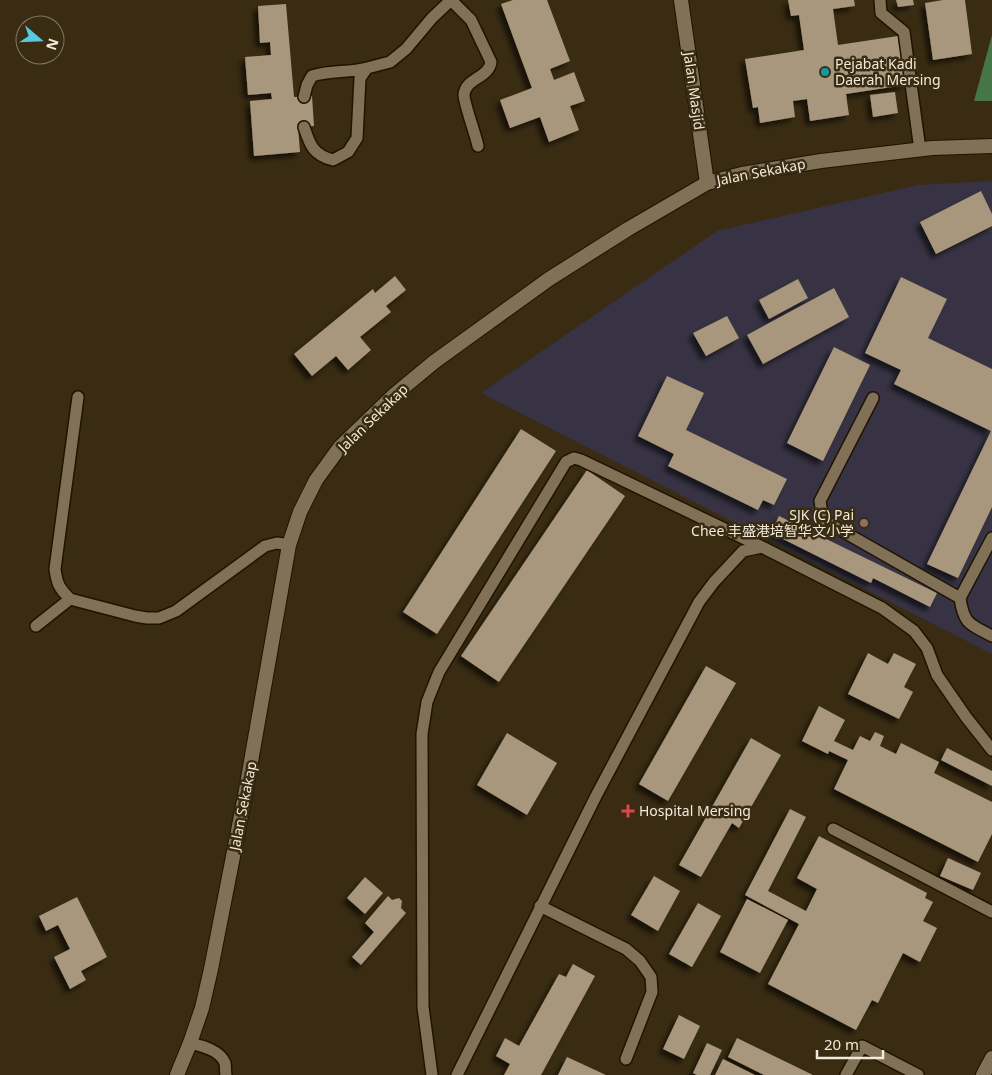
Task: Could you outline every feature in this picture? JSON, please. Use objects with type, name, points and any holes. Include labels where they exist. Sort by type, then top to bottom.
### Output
[{"type":"street","name":"Jalan Masjid","points":[[681,0],[707,183]]},
{"type":"street","name":"Jalan Sekakap","points":[[177,1075],[202,1008],[215,950],[248,781],[289,545],[300,512],[316,480],[340,447],[393,396],[434,362],[549,279],[628,229],[707,183],[742,174],[821,160],[920,150],[992,146]]},
{"type":"street","points":[[983,1075],[992,1058]]},
{"type":"lane","points":[[304,96],[307,84],[312,76],[323,72],[354,72],[390,62],[406,49],[432,18],[451,0],[471,20],[491,62],[487,72],[468,86],[464,95],[478,146]]},
{"type":"lane","points":[[880,0],[881,13],[904,32],[920,150]]},
{"type":"lane","points":[[304,127],[309,145],[322,157],[333,160],[348,152],[357,138],[360,78],[367,68]]},
{"type":"lane","points":[[78,397],[56,569],[56,581],[60,589],[70,599],[135,616],[159,618],[176,611],[265,546],[277,543],[289,545]]},
{"type":"lane","points":[[873,398],[820,502],[822,520],[960,598]]},
{"type":"lane","points":[[432,1075],[423,1008],[422,734],[427,702],[439,672],[566,462],[574,458],[582,460],[762,547],[882,608],[914,631],[926,648],[937,675],[966,718],[992,750]]},
{"type":"lane","points":[[992,538],[960,598],[962,613],[968,624],[992,636]]},
{"type":"lane","points":[[457,1075],[596,796],[699,602],[714,582],[743,551],[762,547]]},
{"type":"lane","points":[[36,626],[70,599]]},
{"type":"lane","points":[[833,829],[992,912]]},
{"type":"lane","points":[[540,906],[626,949],[640,961],[651,977],[652,992],[626,1059]]},
{"type":"lane","points":[[190,1043],[207,1048],[218,1054],[225,1063],[226,1075]]},
{"type":"lane","points":[[846,1075],[862,1046],[918,1075]]},
{"type":"shaded area","name":"SJK (C) Pai Chee 丰盛港培智华文小学","points":[[992,181],[992,654],[481,393],[717,231],[918,185]]},
{"type":"green space","points":[[992,35],[992,101],[974,101]]},
{"type":"building","points":[[513,0],[547,0],[570,61],[550,69],[554,80],[574,72],[585,101],[570,106],[579,130],[549,142],[540,117],[510,128],[500,100],[532,88],[501,4]]},
{"type":"building","name":"Pejabat Kadi Daerah Mersing","points":[[788,0],[854,0],[855,6],[833,9],[838,45],[898,36],[905,85],[846,94],[849,115],[810,121],[807,99],[793,101],[795,117],[760,123],[758,107],[753,108],[745,59],[804,50],[799,15],[791,16]]},
{"type":"building","points":[[896,0],[913,0],[914,5],[898,7]]},
{"type":"building","points":[[943,0],[965,0],[972,54],[933,60],[925,3]]},
{"type":"building","points":[[286,4],[294,97],[312,96],[314,126],[298,127],[300,152],[254,156],[250,101],[272,99],[271,93],[248,95],[245,57],[271,55],[270,42],[260,43],[258,6]]},
{"type":"building","points":[[895,92],[898,113],[873,117],[870,95]]},
{"type":"building","points":[[981,191],[992,214],[992,226],[936,254],[920,222]]},
{"type":"building","points":[[395,276],[406,290],[386,306],[391,312],[360,337],[371,350],[348,370],[336,356],[312,376],[294,354],[373,289],[375,293]]},
{"type":"building","points":[[901,277],[947,299],[928,338],[992,369],[992,507],[958,578],[927,564],[991,431],[894,384],[901,370],[865,353]]},
{"type":"building","points":[[798,279],[808,298],[769,319],[759,300]]},
{"type":"building","points":[[834,288],[849,317],[763,364],[747,335]]},
{"type":"building","points":[[727,316],[739,338],[706,356],[693,333]]},
{"type":"building","points":[[834,347],[870,365],[823,461],[787,443]]},
{"type":"building","points":[[667,376],[704,393],[686,430],[787,479],[774,505],[763,500],[758,510],[668,466],[674,454],[638,436]]},
{"type":"building","points":[[521,429],[556,451],[437,634],[403,612]]},
{"type":"building","points":[[587,470],[625,496],[499,682],[461,656]]},
{"type":"building","points":[[779,516],[937,593],[930,607],[873,578],[871,583],[771,533]]},
{"type":"building","points":[[868,653],[888,664],[894,653],[916,664],[904,687],[913,692],[899,719],[848,694]]},
{"type":"building","points":[[706,666],[736,683],[668,801],[639,784]]},
{"type":"building","points":[[819,706],[845,720],[834,741],[853,750],[860,736],[870,741],[875,732],[884,736],[880,746],[896,754],[901,743],[939,762],[934,773],[992,802],[992,834],[978,862],[834,789],[848,760],[829,751],[828,754],[802,741]]},
{"type":"building","points":[[507,733],[557,763],[527,815],[477,785]]},
{"type":"building","points":[[751,738],[781,755],[739,828],[732,823],[701,877],[679,865]]},
{"type":"building","points":[[947,748],[992,771],[992,786],[941,760]]},
{"type":"building","points":[[790,809],[806,817],[768,891],[806,911],[817,889],[797,878],[819,836],[927,893],[925,898],[933,902],[923,921],[937,928],[920,962],[903,953],[878,1003],[872,1000],[856,1030],[768,984],[799,924],[745,895]]},
{"type":"building","points":[[948,858],[981,873],[973,890],[940,876]]},
{"type":"building","points":[[654,876],[680,891],[658,931],[631,915]]},
{"type":"building","points":[[365,877],[383,893],[365,914],[347,898]]},
{"type":"building","points":[[388,896],[392,900],[399,898],[402,901],[401,908],[406,913],[361,965],[352,957],[374,932],[365,923]]},
{"type":"building","points":[[77,897],[107,957],[81,971],[86,980],[70,989],[54,957],[70,949],[58,925],[46,931],[39,916]]},
{"type":"building","points":[[747,899],[788,920],[760,973],[720,952]]},
{"type":"building","points":[[698,903],[721,916],[692,967],[669,954]]},
{"type":"building","points":[[573,964],[595,976],[541,1075],[504,1075],[510,1064],[496,1056],[505,1038],[519,1046],[559,974],[566,977]]},
{"type":"building","points":[[679,1015],[700,1026],[684,1059],[663,1049]]},
{"type":"building","points":[[737,1038],[813,1075],[764,1075],[728,1057]]},
{"type":"building","points":[[707,1043],[722,1050],[710,1075],[697,1075],[693,1073]]},
{"type":"building","points":[[567,1057],[606,1075],[558,1075]]},
{"type":"building","points":[[723,1059],[755,1075],[715,1075]]},
{"type":"place","name":"Pejabat Kadi Daerah Mersing","points":[[825,72]]},
{"type":"place","name":"SJK (C) Pai Chee 丰盛港培智华文小学","points":[[864,523]]},
{"type":"place","name":"Hospital Mersing","points":[[628,811]]}]
